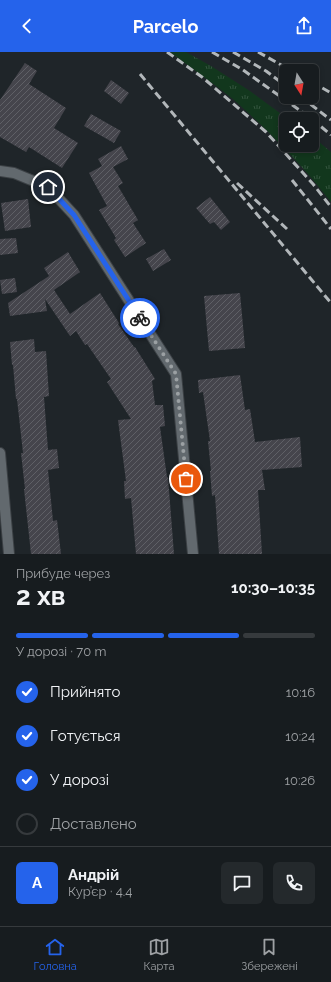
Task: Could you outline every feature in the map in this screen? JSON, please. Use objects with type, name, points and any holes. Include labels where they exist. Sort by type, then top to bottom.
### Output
[{"type":"street","points":[[0,171],[14,173],[48,187],[74,215],[176,374],[193,554]]},
{"type":"street","points":[[0,453],[4,543],[9,554]]},
{"type":"green space","points":[[170,52],[186,52],[250,91],[279,112],[279,143],[247,112],[226,94]]},
{"type":"green space","points":[[319,142],[331,152],[331,202],[320,189],[287,152],[319,152]]},
{"type":"building","points":[[25,63],[37,71],[29,84],[66,108],[54,128],[78,143],[62,168],[29,147],[26,152],[0,137],[0,100]]},
{"type":"building","points":[[111,80],[129,93],[121,104],[104,91]]},
{"type":"building","points":[[91,114],[121,131],[114,143],[84,126]]},
{"type":"building","points":[[121,146],[128,159],[113,167],[123,183],[118,186],[138,220],[133,223],[146,243],[125,257],[114,240],[116,238],[99,210],[107,206],[89,173],[102,166],[98,159]]},
{"type":"building","points":[[210,197],[230,222],[221,230],[214,222],[210,224],[196,208]]},
{"type":"building","points":[[28,199],[31,227],[5,231],[1,203]]},
{"type":"building","points":[[16,238],[18,253],[0,255],[0,239]]},
{"type":"building","points":[[164,249],[171,260],[153,271],[146,259]]},
{"type":"building","points":[[68,252],[80,272],[54,290],[70,314],[100,293],[119,323],[118,324],[135,347],[155,379],[152,381],[155,405],[163,405],[165,426],[160,427],[168,477],[174,554],[136,554],[131,498],[125,499],[124,481],[126,481],[118,420],[131,419],[107,382],[111,379],[87,344],[85,345],[76,331],[70,336],[45,299],[47,311],[10,316],[8,303],[49,276],[44,268]]},
{"type":"building","points":[[15,278],[17,292],[2,294],[0,280]]},
{"type":"building","points":[[240,293],[245,348],[209,351],[204,296]]},
{"type":"building","points":[[34,339],[35,352],[46,351],[49,396],[44,397],[48,450],[57,449],[59,468],[48,470],[53,521],[57,520],[61,554],[31,554],[21,453],[23,453],[10,342]]},
{"type":"building","points":[[240,375],[245,410],[250,409],[255,442],[300,437],[302,467],[262,470],[265,490],[258,490],[262,554],[219,554],[215,495],[212,496],[210,471],[208,441],[210,441],[203,392],[199,393],[198,380]]},
{"type":"railway","points":[[167,52],[202,77],[266,132],[313,184],[331,207]]},
{"type":"railway","points":[[212,52],[243,70],[302,112]]},
{"type":"railway","points":[[233,52],[266,71],[279,81]]},
{"type":"railway","points":[[258,52],[279,64]]},
{"type":"railway","points":[[140,74],[331,303]]},
{"type":"railway","points":[[319,86],[331,93]]},
{"type":"railway","points":[[310,104],[331,120]]},
{"type":"railway","points":[[319,125],[331,135]]},
{"type":"railway","points":[[292,180],[331,229]]},
{"type":"railway","points":[[237,183],[287,229]]},
{"type":"way so far","points":[[140,318],[176,374],[186,479]]},
{"type":"route","points":[[48,187],[74,215],[140,318]]}]
